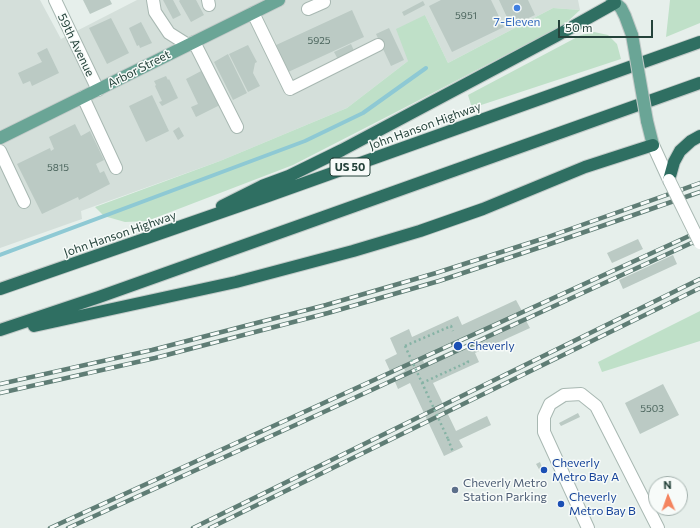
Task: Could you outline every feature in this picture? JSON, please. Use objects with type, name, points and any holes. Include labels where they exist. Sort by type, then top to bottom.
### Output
[{"type":"highway","points":[[176,229],[262,186],[289,176],[356,142],[550,40],[615,1]]},
{"type":"highway","name":"John Hanson Highway","points":[[0,289],[176,229],[700,42]]},
{"type":"highway","points":[[0,330],[99,297],[700,83]]},
{"type":"highway","points":[[669,180],[674,162],[680,151],[691,141],[700,136]]},
{"type":"highway","points":[[0,333],[236,282],[353,251],[470,214],[585,167],[653,145]]},
{"type":"main road","name":"Arbor Street","points":[[0,138],[278,0]]},
{"type":"main road","points":[[615,1],[621,8],[632,35],[647,121],[653,145]]},
{"type":"street","name":"59th Avenue","points":[[55,0],[98,90]]},
{"type":"street","points":[[154,0],[156,12],[169,33],[191,44],[237,127]]},
{"type":"street","points":[[308,9],[325,1]]},
{"type":"street","points":[[253,13],[290,89],[378,45]]},
{"type":"street","points":[[83,97],[116,168]]},
{"type":"street","points":[[653,145],[700,243]]},
{"type":"street","points":[[0,151],[24,202]]},
{"type":"street","points":[[588,528],[544,432],[544,417],[550,404],[564,395],[581,394],[596,406],[658,528]]},
{"type":"path","points":[[453,331],[451,326],[405,346],[453,452]]},
{"type":"path","points":[[422,383],[468,362],[466,359]]},
{"type":"shaded area","points":[[0,0],[40,0],[61,39],[137,0],[578,0],[580,10],[553,8],[448,63],[425,15],[408,61],[347,108],[220,161],[81,211],[82,219],[0,248]]},
{"type":"green space","points":[[670,0],[700,0],[700,23],[666,37]]},
{"type":"green space","points":[[553,8],[580,10],[565,24],[293,165],[147,221],[125,222],[104,216],[95,207],[220,161],[347,108],[408,61],[396,29],[425,15],[448,63]]},
{"type":"green space","points":[[594,32],[608,35],[617,44],[621,59],[472,108],[468,95],[581,35]]},
{"type":"green space","points":[[700,311],[700,341],[602,372],[598,362]]},
{"type":"building","points":[[83,0],[110,0],[112,4],[90,14]]},
{"type":"building","points":[[163,0],[173,0],[181,15],[173,19]]},
{"type":"building","points":[[196,0],[204,15],[191,22],[179,1]]},
{"type":"building","points":[[441,0],[491,0],[504,27],[452,52],[429,6]]},
{"type":"building","name":"7-Eleven","points":[[499,0],[528,0],[535,15],[511,26]]},
{"type":"building","points":[[423,1],[425,5],[404,16],[402,12]]},
{"type":"building","points":[[352,10],[364,37],[286,73],[274,46]]},
{"type":"building","points":[[111,18],[129,53],[107,64],[89,28]]},
{"type":"building","points":[[141,22],[152,43],[140,48],[139,45],[137,46],[129,28]]},
{"type":"building","points":[[389,28],[404,60],[391,66],[376,34]]},
{"type":"building","points":[[351,44],[356,55],[340,63],[334,52]]},
{"type":"building","points":[[248,45],[257,62],[255,63],[253,73],[260,86],[248,92],[229,54]]},
{"type":"building","points":[[47,48],[59,73],[32,86],[30,81],[23,84],[18,73],[42,62],[37,53]]},
{"type":"building","points":[[228,54],[247,93],[233,100],[214,62]]},
{"type":"building","points":[[203,70],[220,105],[196,117],[191,107],[198,104],[186,79]]},
{"type":"building","points":[[166,76],[178,98],[162,106],[159,102],[162,101],[154,81]]},
{"type":"building","points":[[152,95],[169,131],[146,142],[129,106]]},
{"type":"building","points":[[75,124],[81,136],[90,131],[104,160],[96,164],[100,173],[104,171],[110,184],[79,200],[78,197],[42,214],[17,164],[50,148],[51,151],[54,149],[49,137]]},
{"type":"building","points":[[179,127],[184,136],[178,140],[173,131]]},
{"type":"building","points":[[638,239],[643,249],[612,263],[607,253]]},
{"type":"building","points":[[673,255],[677,264],[623,289],[619,280]]},
{"type":"building","points":[[516,300],[522,311],[422,357],[424,363],[524,317],[530,328],[475,353],[479,362],[433,383],[456,431],[487,416],[491,425],[459,440],[463,447],[444,456],[410,383],[398,389],[393,377],[405,371],[403,365],[390,371],[385,360],[397,354],[390,338],[409,329],[412,337],[458,316],[462,325]]},
{"type":"building","points":[[663,384],[679,415],[640,434],[625,403]]},
{"type":"building","points":[[578,413],[580,417],[561,426],[559,423]]},
{"type":"building","points":[[540,462],[543,470],[540,471],[536,464]]},
{"type":"waterway","points":[[0,255],[305,141],[363,113],[426,68]]},
{"type":"railway","points":[[0,384],[152,350],[326,305],[436,273],[545,238],[700,183]]},
{"type":"railway","points":[[0,393],[155,358],[328,313],[439,281],[700,192]]},
{"type":"railway","points":[[50,528],[700,231]]},
{"type":"railway","points":[[68,528],[700,239]]},
{"type":"railway","points":[[193,528],[700,279]]},
{"type":"railway","points":[[210,528],[700,288]]},
{"type":"place","name":"7-Eleven","points":[[517,8]]},
{"type":"place","name":"Cheverly","points":[[458,346]]},
{"type":"place","name":"Cheverly Metro Bay A","points":[[544,470]]},
{"type":"place","name":"Cheverly Metro Station Parking","points":[[455,490]]},
{"type":"place","name":"Cheverly Metro Bay B","points":[[561,504]]}]
